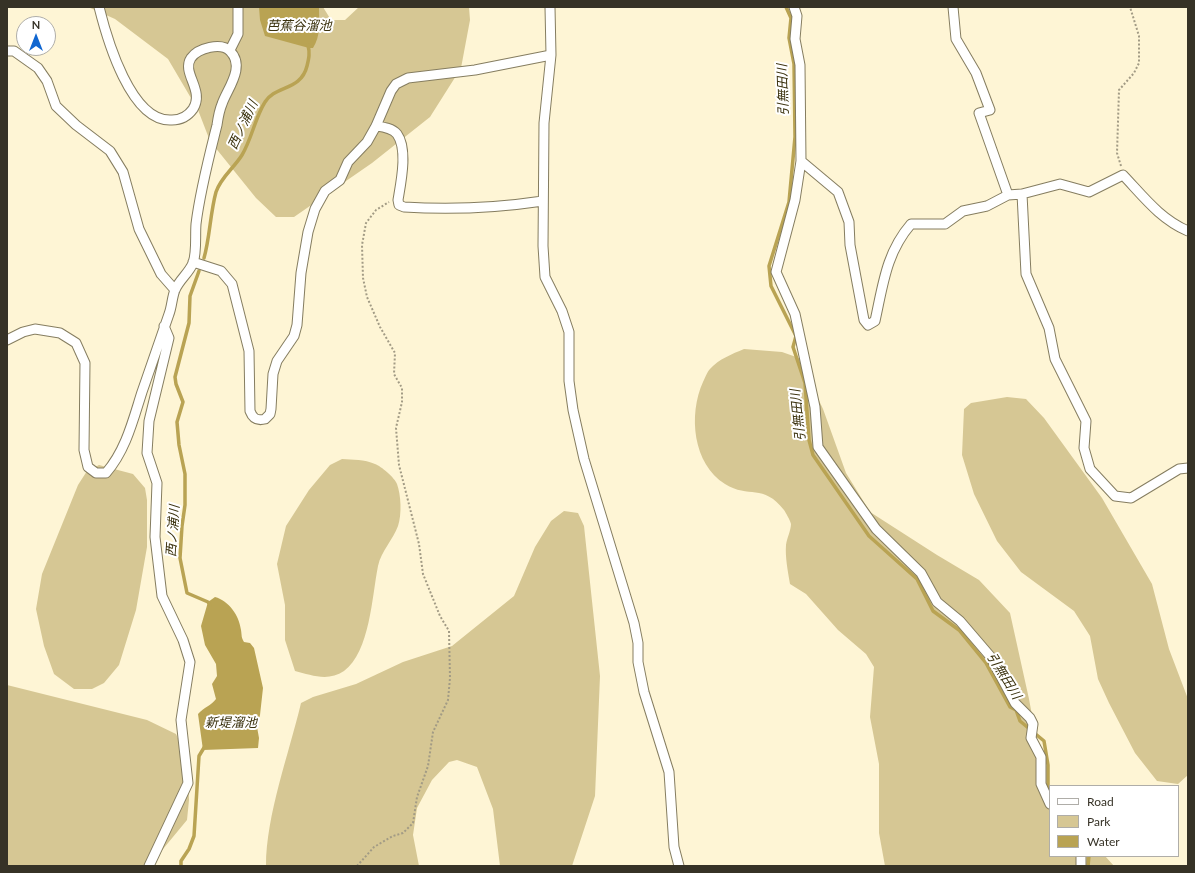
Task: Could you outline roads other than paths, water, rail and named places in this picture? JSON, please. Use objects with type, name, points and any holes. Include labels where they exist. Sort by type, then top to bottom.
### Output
[{"type":"street","points":[[7,340],[23,332],[35,330],[60,334],[76,343],[85,364],[84,450],[88,467],[96,473],[106,473],[117,460],[128,435],[169,314],[175,290],[193,262],[196,223],[209,156],[222,104],[235,76],[234,58],[230,50],[223,47],[205,49],[190,59],[189,73],[197,91],[196,104],[192,111],[184,117],[175,120],[164,121],[153,117],[140,105],[122,75],[105,32],[99,7]]},
{"type":"street","points":[[230,50],[238,34],[238,7]]},
{"type":"street","points":[[550,7],[551,55],[544,123],[543,201],[545,277],[562,312],[569,332],[569,381],[573,410],[584,459],[634,623],[638,643],[638,662],[644,692],[669,772],[674,847],[680,866]]},
{"type":"street","points":[[794,7],[797,16],[795,39],[800,65],[801,161],[795,200],[776,272],[795,314],[815,407],[818,447],[876,529],[921,573],[938,602],[960,621],[990,656],[1015,703],[1030,718],[1033,724],[1031,738],[1041,758],[1041,784],[1049,802]]},
{"type":"street","points":[[953,7],[956,39],[976,73],[990,110],[979,113],[1008,195]]},
{"type":"street","points":[[7,51],[14,51],[38,68],[47,81],[56,106],[76,125],[110,151],[123,172],[139,229],[160,274],[175,290]]},
{"type":"street","points":[[193,262],[221,271],[232,284],[249,351],[250,411],[252,417],[257,420],[265,419],[270,414],[273,374],[277,361],[294,336],[297,325],[301,273],[308,232],[315,209],[326,191],[340,180],[348,162],[367,142],[376,126],[391,91],[402,80],[475,70],[551,55]]},
{"type":"street","points":[[376,126],[389,128],[396,133],[401,144],[403,166],[398,200],[399,205],[404,207],[437,210],[511,206],[543,201]]},
{"type":"street","points":[[801,161],[838,192],[849,222],[850,245],[864,320],[868,325],[875,321],[889,259],[900,237],[911,224],[945,224],[962,211],[987,206],[1008,195],[1022,194],[1060,184],[1089,192],[1123,175],[1154,208],[1172,224],[1188,231]]},
{"type":"street","points":[[1022,194],[1026,274],[1049,328],[1055,360],[1086,421],[1084,448],[1090,469],[1116,496],[1131,498],[1179,469],[1188,468]]},
{"type":"street","points":[[149,866],[188,783],[181,720],[190,662],[183,640],[162,596],[155,537],[157,483],[147,452],[149,421],[169,338],[164,326]]},
{"type":"water","name":"芭蕉谷溜池","points":[[259,7],[319,7],[318,33],[316,43],[313,48],[265,36],[260,20]]},
{"type":"water","name":"新堤溜池","points":[[215,597],[229,605],[236,614],[244,642],[250,643],[254,648],[263,688],[257,727],[259,738],[258,748],[203,750],[198,714],[216,699],[212,684],[217,676],[216,664],[205,645],[201,626],[208,602]]},
{"type":"waterway","name":"引無田川","points":[[786,7],[791,18],[789,38],[794,64],[795,137],[789,202],[769,266],[771,286],[796,336],[793,347],[805,383],[809,440],[813,455],[869,536],[917,579],[933,611],[959,630],[986,663],[1010,707],[1016,710],[1020,721],[1044,741],[1048,765],[1048,790]]},
{"type":"waterway","name":"西ノ浦川","points":[[204,258],[208,242],[214,200],[218,187],[242,155],[265,102],[275,93],[294,84],[304,74],[309,58],[308,45]]},
{"type":"waterway","name":"西ノ浦川","points":[[199,271],[190,296],[189,323],[175,377],[183,402],[177,422],[179,445],[185,474],[185,505],[180,558],[187,593],[208,602],[210,605]]},
{"type":"waterway","name":"西ノ浦川","points":[[181,866],[181,861],[189,849],[194,836],[199,756],[205,746]]},
{"type":"waterway","name":"引無田川","points":[[1088,866],[1089,857]]}]
